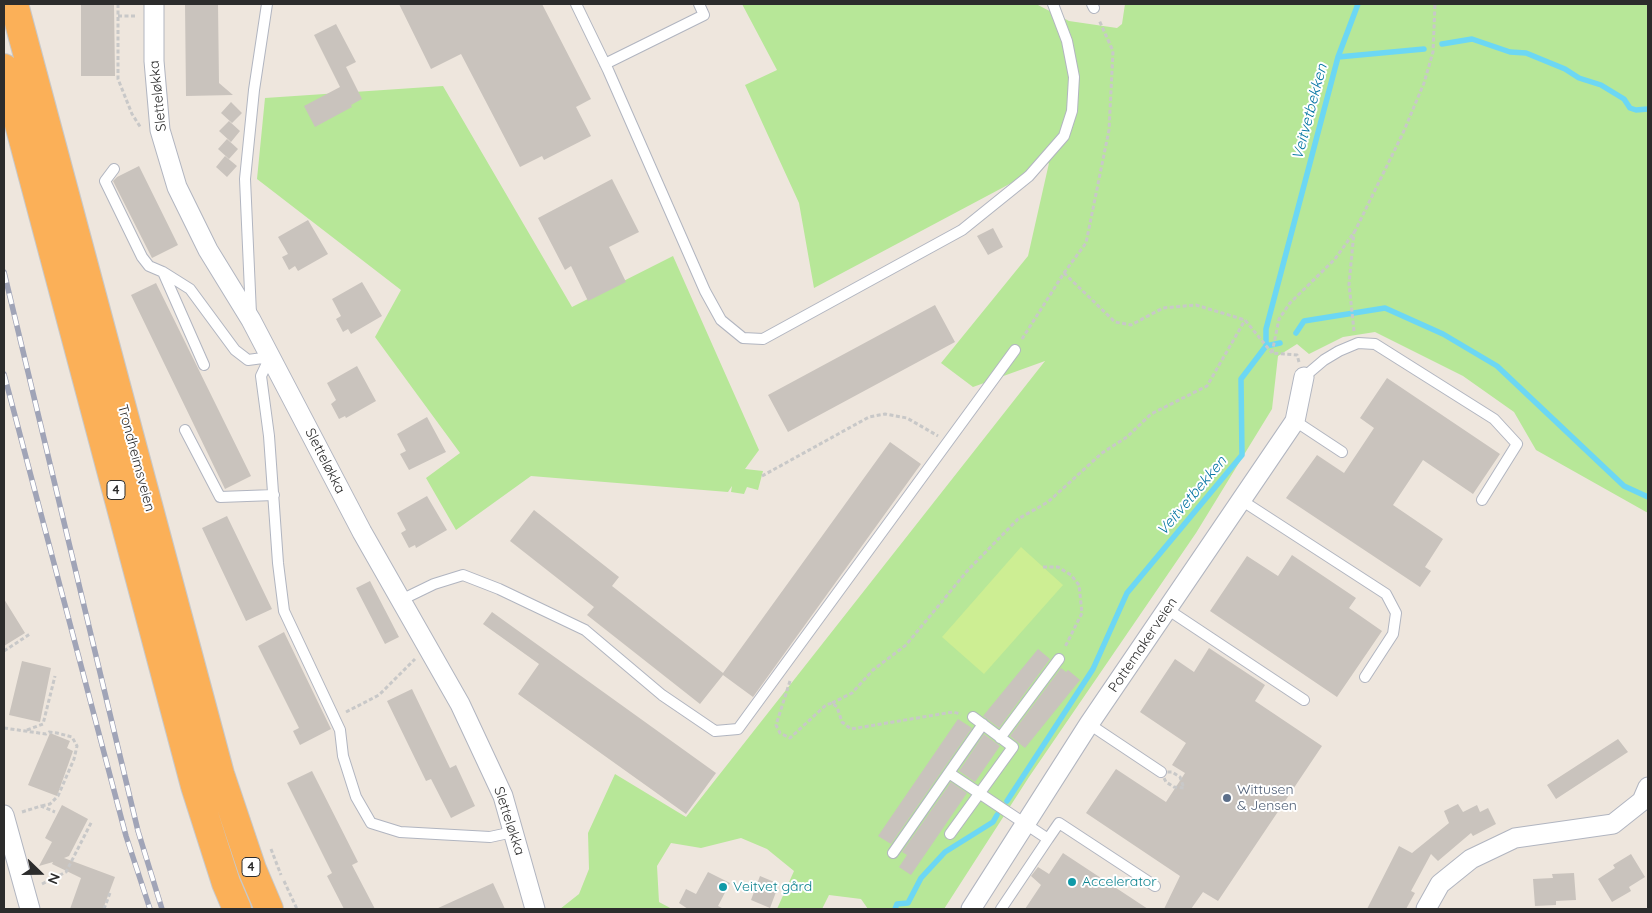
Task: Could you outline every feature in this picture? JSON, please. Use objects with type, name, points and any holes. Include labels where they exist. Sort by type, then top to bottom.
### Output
[{"type":"highway","name":"Trondheimsveien","points":[[14,4],[220,774],[252,869],[270,909]]},
{"type":"highway","name":"Trondheimsveien","points":[[4,68],[195,786],[226,883],[237,909]]},
{"type":"street","name":"Sletteløkka","points":[[154,4],[154,61],[160,130],[177,187],[208,250],[251,320],[362,532],[460,704],[503,796],[534,909]]},
{"type":"street","name":"Pottemakerveien","points":[[971,909],[1089,724],[1295,421],[1304,377]]},
{"type":"street","points":[[1426,909],[1440,884],[1471,860],[1515,838],[1614,824],[1642,801],[1648,787]]},
{"type":"street","points":[[4,816],[28,900]]},
{"type":"lane","points":[[251,320],[245,180],[254,90],[267,4]]},
{"type":"lane","points":[[576,4],[605,64],[705,291],[721,320],[743,338],[763,339],[962,230],[1030,176],[1064,136],[1072,111],[1074,77],[1067,41],[1053,4]]},
{"type":"lane","points":[[605,64],[704,15],[699,4]]},
{"type":"lane","points":[[114,169],[105,181],[142,257],[149,266],[163,272],[190,290],[235,350],[248,360],[270,357]]},
{"type":"lane","points":[[163,272],[204,365]]},
{"type":"lane","points":[[1304,377],[1324,360],[1339,351],[1358,343],[1375,344],[1494,419],[1517,444],[1482,500]]},
{"type":"lane","points":[[401,600],[434,584],[463,575],[499,589],[585,630],[662,695],[715,731],[738,729],[1014,350]]},
{"type":"lane","points":[[270,357],[261,376],[284,611],[340,730],[343,756],[356,797],[371,823],[409,832],[490,837],[513,832]]},
{"type":"lane","points":[[1295,421],[1342,452]]},
{"type":"lane","points":[[185,430],[220,497],[274,495]]},
{"type":"lane","points":[[1241,500],[1386,594],[1396,613],[1393,634],[1365,677]]},
{"type":"lane","points":[[1167,609],[1304,700]]},
{"type":"lane","points":[[1000,738],[1059,659]]},
{"type":"lane","points":[[950,834],[1013,747],[973,717]]},
{"type":"lane","points":[[893,853],[983,724]]},
{"type":"lane","points":[[1089,724],[1161,772]]},
{"type":"lane","points":[[950,773],[1048,839]]},
{"type":"lane","points":[[1002,909],[1059,823],[1155,886]]},
{"type":"path","points":[[118,4],[118,79],[132,114],[142,129],[151,132],[160,130]]},
{"type":"path","points":[[1272,353],[1279,319],[1284,311],[1336,259],[1354,231],[1403,133],[1424,84],[1433,52],[1435,4]]},
{"type":"path","points":[[1014,350],[1064,273],[1086,243],[1109,130],[1113,51],[1093,6]]},
{"type":"path","points":[[1352,318],[1349,284],[1354,231]]},
{"type":"path","points":[[1064,273],[1115,322],[1131,325],[1163,308],[1196,305],[1245,320],[1272,353],[1297,355],[1304,377]]},
{"type":"path","points":[[788,692],[776,725],[780,733],[790,738],[826,705],[852,693],[873,670],[906,645],[968,570],[1018,518],[1048,502],[1102,453],[1127,437],[1151,414],[1207,386],[1245,320]]},
{"type":"path","points":[[762,476],[869,417],[886,414],[907,418],[928,429],[947,444]]},
{"type":"path","points":[[1043,567],[1058,567],[1071,575],[1079,585],[1082,614],[1059,659]]},
{"type":"path","points":[[4,651],[30,634]]},
{"type":"path","points":[[334,718],[379,695],[412,660],[430,651]]},
{"type":"path","points":[[24,731],[43,724],[54,676]]},
{"type":"path","points":[[832,703],[837,707],[842,722],[851,729],[953,712],[973,717]]},
{"type":"path","points":[[4,728],[46,734],[49,732],[57,733],[72,737],[78,746],[58,796],[50,804],[4,816]]},
{"type":"path","points":[[1172,772],[1180,777],[1184,788],[1174,787]]},
{"type":"path","points":[[41,806],[54,812]]},
{"type":"path","points":[[28,900],[66,872],[92,821]]},
{"type":"path","points":[[104,909],[110,893]]},
{"type":"green space","points":[[742,4],[1036,4],[1069,21],[1117,28],[1122,24],[1125,4],[1648,4],[1648,513],[1536,450],[1514,412],[1463,376],[1375,332],[1343,337],[1309,354],[1297,344],[1278,356],[1272,409],[1196,533],[1029,777],[944,909],[868,909],[861,899],[829,895],[822,909],[777,909],[794,871],[767,849],[741,838],[701,848],[671,843],[657,866],[659,902],[672,909],[560,909],[579,894],[589,869],[588,833],[615,774],[686,817],[1045,361],[973,387],[941,363],[1028,256],[1049,163],[814,288],[799,203],[745,85],[777,70]]},
{"type":"green space","points":[[443,86],[572,307],[673,256],[759,450],[745,469],[763,471],[758,490],[747,487],[744,494],[731,492],[732,486],[728,492],[531,476],[456,530],[426,478],[460,453],[375,337],[401,290],[257,179],[265,98]]},
{"type":"green space","points":[[1021,547],[1063,585],[984,674],[942,637]]},
{"type":"building","points":[[81,4],[114,4],[115,76],[81,76]]},
{"type":"building","points":[[185,4],[218,4],[219,83],[233,95],[186,96]]},
{"type":"building","points":[[399,4],[542,4],[591,99],[576,107],[591,136],[544,160],[542,156],[520,167],[461,54],[431,69]]},
{"type":"building","points":[[336,24],[356,62],[346,67],[362,99],[351,105],[352,107],[315,127],[304,106],[340,87],[314,35]]},
{"type":"building","points":[[231,102],[242,113],[232,123],[221,113]]},
{"type":"building","points":[[229,121],[240,131],[231,142],[219,131]]},
{"type":"building","points":[[227,139],[238,149],[229,159],[218,149]]},
{"type":"building","points":[[225,156],[237,166],[227,177],[216,167]]},
{"type":"building","points":[[139,166],[178,245],[152,258],[113,181]]},
{"type":"building","points":[[612,179],[639,232],[609,247],[626,282],[588,301],[571,266],[565,270],[538,218]]},
{"type":"building","points":[[308,220],[328,254],[298,271],[295,266],[289,270],[282,257],[288,254],[278,237]]},
{"type":"building","points":[[993,228],[1003,247],[988,255],[977,236]]},
{"type":"building","points":[[362,282],[382,316],[351,334],[348,329],[343,332],[336,319],[341,316],[332,299]]},
{"type":"building","points":[[156,283],[251,476],[225,489],[131,295]]},
{"type":"building","points":[[935,305],[955,342],[788,432],[768,395]]},
{"type":"building","points":[[357,366],[376,401],[346,418],[345,416],[339,419],[331,404],[336,400],[327,383]]},
{"type":"building","points":[[1387,378],[1500,454],[1473,494],[1423,460],[1393,505],[1443,539],[1425,567],[1431,571],[1420,587],[1286,498],[1317,455],[1344,473],[1374,428],[1360,418]]},
{"type":"building","points":[[427,417],[446,452],[409,470],[400,454],[406,451],[397,434]]},
{"type":"building","points":[[890,442],[921,464],[753,697],[723,675],[700,704],[587,615],[594,607],[510,541],[534,510],[619,577],[612,586],[723,673]]},
{"type":"building","points":[[427,496],[447,530],[416,548],[415,545],[409,548],[401,533],[406,530],[397,513]]},
{"type":"building","points":[[227,516],[272,609],[246,621],[202,528]]},
{"type":"building","points":[[1292,555],[1356,598],[1349,608],[1382,631],[1337,697],[1210,611],[1247,556],[1278,576]]},
{"type":"building","points":[[370,581],[399,637],[385,644],[356,588]]},
{"type":"building","points":[[4,599],[25,633],[4,646]]},
{"type":"building","points":[[492,612],[716,773],[686,814],[518,694],[539,664],[483,624]]},
{"type":"building","points":[[284,632],[331,729],[300,745],[293,731],[299,728],[258,646]]},
{"type":"building","name":"Wittusen & Jensen","points":[[1209,648],[1265,685],[1255,701],[1322,746],[1218,901],[1203,892],[1191,909],[1164,909],[1180,876],[1086,813],[1116,769],[1166,802],[1185,773],[1172,765],[1186,743],[1140,712],[1175,659],[1194,672]]},
{"type":"building","points":[[1038,649],[1050,659],[999,728],[983,716]]},
{"type":"building","points":[[22,661],[51,668],[40,722],[9,715]]},
{"type":"building","points":[[1061,668],[1066,672],[1068,670],[1080,680],[1025,748],[1010,736]]},
{"type":"building","points":[[412,689],[450,768],[456,765],[475,806],[451,818],[431,779],[426,781],[387,701]]},
{"type":"building","points":[[958,719],[972,728],[891,844],[878,836]]},
{"type":"building","points":[[50,733],[70,741],[67,748],[73,751],[57,796],[28,785]]},
{"type":"building","points":[[984,734],[1000,746],[975,782],[959,771]]},
{"type":"building","points":[[1618,739],[1628,752],[1556,799],[1547,785]]},
{"type":"building","points":[[312,771],[358,862],[352,865],[375,909],[344,909],[327,876],[332,873],[287,783]]},
{"type":"building","points":[[951,782],[967,793],[911,875],[899,867],[907,855],[902,852]]},
{"type":"building","points":[[1458,804],[1463,812],[1477,805],[1480,812],[1488,808],[1496,824],[1473,836],[1471,833],[1438,861],[1431,854],[1411,891],[1415,893],[1406,909],[1367,909],[1399,846],[1412,853],[1449,823],[1444,811]]},
{"type":"building","points":[[62,805],[88,819],[69,856],[64,858],[115,877],[103,909],[70,909],[81,878],[52,864],[53,862],[39,866],[52,842],[45,838]]},
{"type":"building","name":"Accelerator","points":[[1063,853],[1148,909],[1025,909],[1041,885],[1031,876],[1038,867],[1049,874]]},
{"type":"building","points":[[1631,854],[1645,877],[1629,887],[1631,891],[1612,902],[1598,879],[1615,868],[1613,865]]},
{"type":"building","points":[[708,872],[730,883],[718,906],[724,909],[688,909],[679,903],[686,889],[696,894]]},
{"type":"building","points":[[1574,873],[1576,900],[1556,901],[1556,905],[1535,906],[1533,879],[1553,878],[1552,874]]},
{"type":"building","points":[[760,876],[779,884],[770,908],[751,900]]},
{"type":"building","points":[[493,883],[505,909],[436,909]]},
{"type":"waterway","name":"Veitvetbekken","points":[[1007,801],[1093,669],[1127,593],[1242,455],[1241,379],[1266,346],[1266,329],[1338,57],[1358,4]]},
{"type":"waterway","points":[[1442,44],[1472,39],[1510,52],[1526,53],[1565,69],[1579,78],[1601,85],[1624,99],[1630,108],[1636,110],[1648,109]]},
{"type":"waterway","points":[[1338,57],[1424,49]]},
{"type":"waterway","points":[[1296,333],[1304,321],[1385,308],[1443,334],[1497,366],[1624,486],[1648,497]]},
{"type":"waterway","points":[[1266,346],[1280,343]]},
{"type":"waterway","name":"Veitvetbekken","points":[[895,909],[897,904],[908,903],[921,878],[945,852],[993,822],[997,815]]},
{"type":"railway","points":[[4,272],[138,831],[162,909]]},
{"type":"railway","points":[[4,374],[126,836],[150,909]]},
{"type":"place","name":"Wittusen & Jensen","points":[[1227,798]]},
{"type":"place","name":"Accelerator","points":[[1072,882]]},
{"type":"place","name":"Veitvet gård","points":[[723,887]]}]
